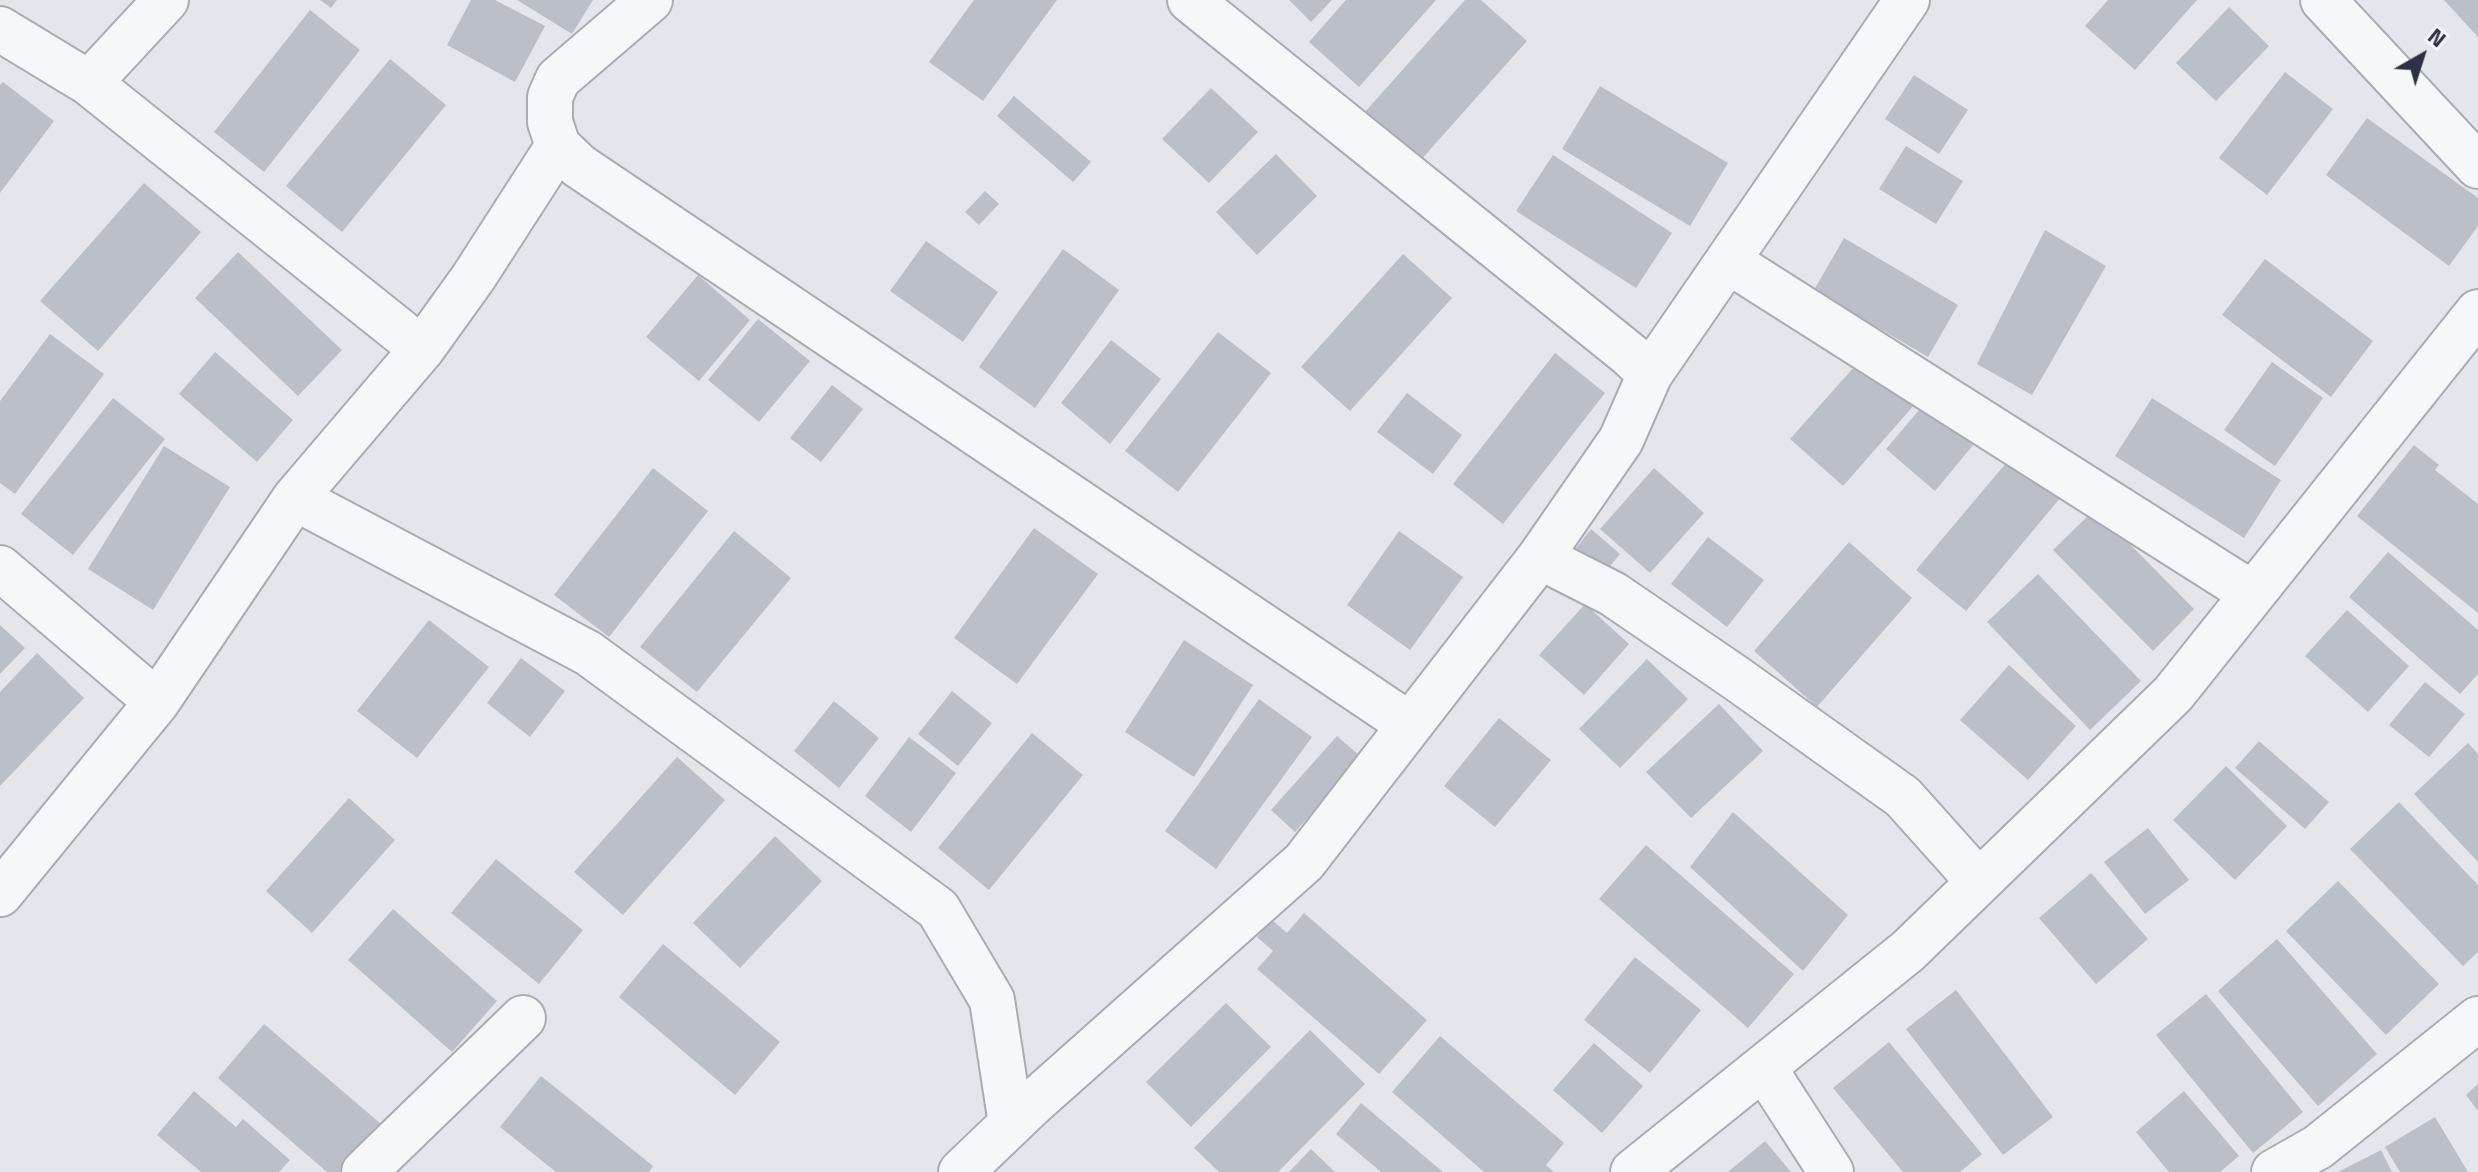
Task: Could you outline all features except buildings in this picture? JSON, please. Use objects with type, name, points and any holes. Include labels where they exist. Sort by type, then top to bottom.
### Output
[{"type":"street","points":[[89,83],[166,0]]},
{"type":"street","points":[[650,0],[558,79],[550,97],[550,122],[558,146],[592,175],[1410,725]]},
{"type":"street","points":[[1190,0],[1650,374]]},
{"type":"street","points":[[961,1172],[1304,862],[1540,557],[1621,440],[1650,374],[1907,0]]},
{"type":"street","points":[[2323,0],[2478,166]]},
{"type":"street","points":[[0,29],[89,83],[422,349]]},
{"type":"street","points":[[0,894],[157,702],[295,498],[422,349],[473,278],[558,146]]},
{"type":"street","points":[[1728,261],[2253,594]]},
{"type":"street","points":[[1633,1172],[1908,951],[2173,694],[2478,312]]},
{"type":"street","points":[[295,498],[588,653],[938,909],[992,1000],[1011,1124]]},
{"type":"street","points":[[1540,557],[1613,594],[1903,797],[1979,882]]},
{"type":"street","points":[[0,568],[157,702]]},
{"type":"street","points":[[364,1172],[523,1018]]},
{"type":"street","points":[[2274,1172],[2318,1147],[2478,1019]]},
{"type":"street","points":[[1764,1068],[1831,1172]]}]
